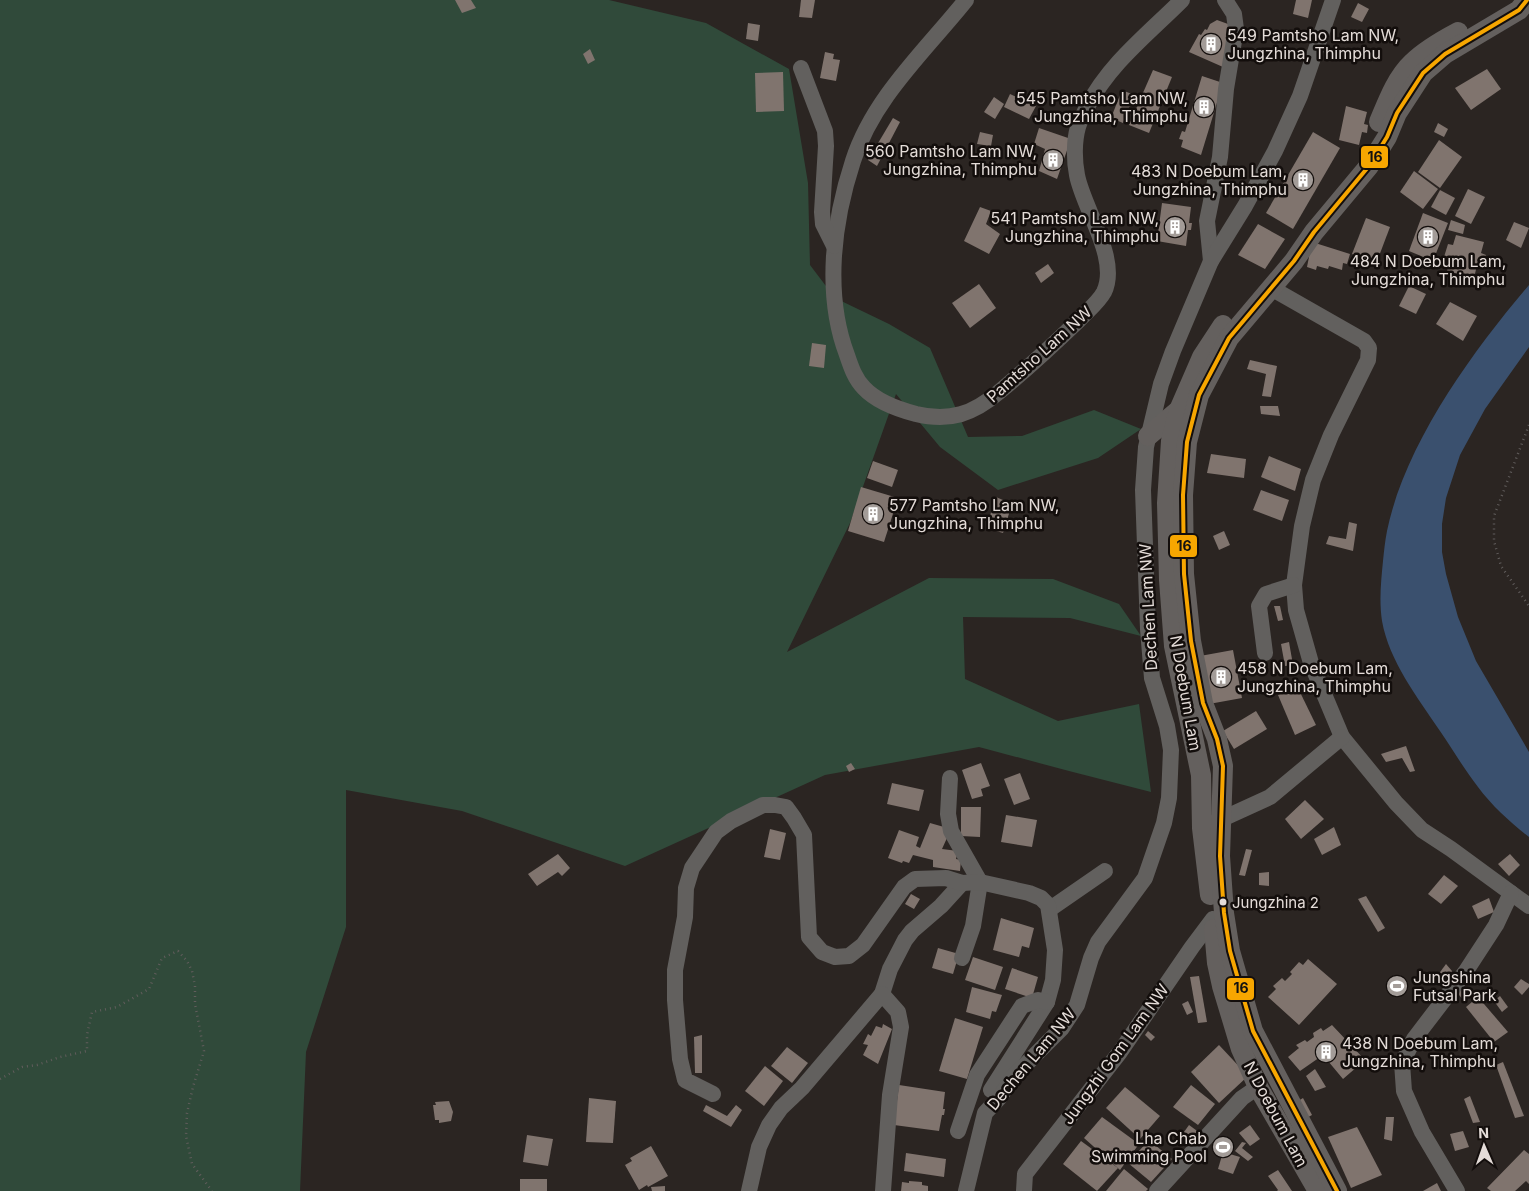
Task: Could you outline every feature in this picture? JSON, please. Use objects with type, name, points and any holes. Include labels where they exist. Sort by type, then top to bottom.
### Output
[{"type":"main road","name":"N Doebum Lam","points":[[1318,1191],[1258,1087],[1242,1049],[1222,986],[1217,963],[1202,828],[1201,776],[1174,646],[1169,580],[1167,493],[1171,441],[1179,410],[1202,357],[1212,340],[1225,321],[1276,262],[1288,244],[1365,149],[1393,90],[1410,64],[1431,47],[1473,24],[1509,0]]},
{"type":"main road","name":"N Doebum Lam","points":[[1337,1191],[1252,1031],[1235,973],[1226,922],[1220,856],[1223,766],[1203,703],[1191,640],[1184,574],[1184,467],[1187,442],[1198,395],[1229,338],[1369,166],[1397,113],[1423,73],[1445,54],[1519,10],[1527,0]]},
{"type":"main road","points":[[1148,436],[1179,410]]},
{"type":"street","name":"Pamtsho Lam NW","points":[[966,0],[915,59],[870,123],[851,166],[834,246],[834,283],[840,332],[853,372],[861,386],[870,395],[902,410],[924,416],[954,416],[980,407],[1061,337],[1096,303],[1104,292],[1108,279],[1106,261],[1100,240],[1082,195],[1077,175],[1075,156],[1078,126],[1094,94],[1111,71],[1138,41],[1182,0]]},
{"type":"street","points":[[1211,261],[1207,222],[1220,157],[1226,89],[1236,29],[1234,14],[1225,0]]},
{"type":"street","name":"Dechen Lam NW","points":[[966,1191],[985,1113],[1012,1078],[1062,1028],[1077,1005],[1091,958],[1098,942],[1145,878],[1164,823],[1169,798],[1171,750],[1167,726],[1152,678],[1148,629],[1143,490],[1148,436],[1161,384],[1211,261],[1246,206],[1288,122],[1300,96],[1333,0]]},
{"type":"street","points":[[801,68],[824,131],[826,146],[823,224],[834,246]]},
{"type":"street","points":[[1271,288],[1364,341],[1369,348],[1368,360],[1331,435],[1313,480],[1302,526],[1294,585],[1296,610],[1310,663],[1342,736],[1396,803],[1422,830],[1529,906]]},
{"type":"street","points":[[1265,652],[1259,606],[1266,594],[1294,585]]},
{"type":"street","points":[[1202,828],[1221,821],[1270,797],[1342,736]]},
{"type":"street","points":[[950,778],[949,822],[951,831],[980,882],[973,926],[962,958]]},
{"type":"street","points":[[713,1094],[685,1080],[680,1059],[674,1000],[675,970],[685,916],[686,888],[692,868],[702,850],[716,832],[731,821],[763,805],[775,805],[786,807],[804,834],[809,937],[822,952],[835,958],[850,956],[863,946],[904,887],[915,879],[946,878],[962,883],[980,882],[1029,892],[1041,898],[1050,909],[1055,950],[1053,980],[1047,1002],[988,1095],[985,1113]]},
{"type":"street","points":[[1050,909],[1105,871]]},
{"type":"street","points":[[749,1191],[760,1147],[769,1125],[781,1108],[802,1088],[882,994],[890,969],[905,940],[912,931],[941,906],[962,883]]},
{"type":"street","points":[[1457,1191],[1422,1132],[1404,1091],[1402,1063],[1414,1039],[1466,971],[1496,925],[1511,893]]},
{"type":"street","name":"Jungzhi Gom Lam NW","points":[[1024,1191],[1025,1174],[1120,1052],[1213,919]]},
{"type":"street","points":[[882,994],[898,1012],[901,1027],[890,1095],[884,1191]]},
{"type":"street","points":[[958,1131],[977,1075],[1022,1006],[1038,1000],[1047,1002]]},
{"type":"street","points":[[1157,1191],[1242,1098],[1258,1087]]},
{"type":"path","points":[[1529,425],[1494,516],[1494,541],[1501,566],[1529,606]]},
{"type":"path","points":[[0,1079],[22,1066],[37,1065],[86,1051],[92,1012],[117,1008],[150,989],[162,958],[178,951],[187,961],[196,986],[195,1004],[204,1051],[187,1114],[186,1136],[192,1164],[212,1191]]},
{"type":"green space","points":[[0,0],[609,0],[706,23],[789,69],[808,183],[810,265],[835,298],[889,324],[930,348],[968,437],[1022,436],[1094,410],[1141,429],[1098,458],[998,490],[940,447],[896,394],[850,523],[787,652],[929,578],[1053,579],[1119,604],[1141,636],[1070,618],[963,617],[965,679],[1058,721],[1139,704],[1151,792],[979,747],[825,775],[625,866],[462,811],[346,790],[346,927],[306,1052],[300,1191],[0,1191]]},
{"type":"water","points":[[1529,285],[1529,347],[1485,409],[1460,455],[1446,498],[1442,524],[1442,552],[1458,617],[1476,661],[1529,752],[1529,837],[1502,814],[1483,794],[1405,679],[1386,636],[1382,621],[1380,598],[1387,531],[1396,498],[1409,465],[1443,400],[1485,339]]},
{"type":"building","points":[[455,0],[471,0],[476,8],[462,13]]},
{"type":"building","points":[[801,0],[815,0],[812,18],[799,17]]},
{"type":"building","points":[[1296,0],[1312,0],[1308,18],[1293,14]]},
{"type":"building","points":[[1358,3],[1369,9],[1362,22],[1351,17]]},
{"type":"building","name":"549 Pamtsho Lam NW, Jungzhina, Thimphu","points":[[1217,20],[1228,24],[1231,42],[1223,67],[1189,52],[1199,34],[1201,35],[1210,24]]},
{"type":"building","points":[[748,23],[760,25],[758,41],[746,39]]},
{"type":"building","points":[[590,49],[595,60],[588,64],[583,54]]},
{"type":"building","points":[[825,52],[834,54],[833,59],[840,60],[836,81],[820,78]]},
{"type":"building","points":[[1487,69],[1501,89],[1471,110],[1455,88]]},
{"type":"building","points":[[1153,70],[1172,77],[1149,133],[1129,125]]},
{"type":"building","points":[[783,72],[784,111],[756,112],[755,73]]},
{"type":"building","name":"545 Pamtsho Lam NW, Jungzhina, Thimphu","points":[[1202,76],[1223,83],[1201,155],[1181,147],[1183,140],[1179,139],[1182,131],[1185,132]]},
{"type":"building","points":[[1122,90],[1134,95],[1123,123],[1111,118]]},
{"type":"building","points":[[1010,94],[1036,106],[1029,119],[1004,107]]},
{"type":"building","points":[[994,97],[1004,104],[995,119],[984,112]]},
{"type":"building","points":[[1346,106],[1367,112],[1364,124],[1368,125],[1367,133],[1362,132],[1359,145],[1339,140]]},
{"type":"building","points":[[893,118],[900,122],[877,166],[868,160]]},
{"type":"building","points":[[1438,123],[1448,129],[1444,137],[1434,132]]},
{"type":"building","name":"560 Pamtsho Lam NW, Jungzhina, Thimphu","points":[[1039,128],[1071,139],[1057,179],[1039,171],[1045,149],[1034,144]]},
{"type":"building","points":[[980,132],[993,135],[991,146],[977,144]]},
{"type":"building","name":"483 N Doebum Lam, Jungzhina, Thimphu","points":[[1313,132],[1340,148],[1293,229],[1266,213]]},
{"type":"building","points":[[1439,140],[1462,157],[1440,188],[1418,172]]},
{"type":"building","points":[[1414,171],[1438,189],[1423,209],[1400,192]]},
{"type":"building","points":[[1468,189],[1485,197],[1471,224],[1455,216]]},
{"type":"building","points":[[1440,190],[1455,198],[1446,215],[1431,207]]},
{"type":"building","name":"541 Pamtsho Lam NW, Jungzhina, Thimphu","points":[[1162,203],[1191,207],[1189,223],[1192,223],[1191,230],[1188,230],[1186,246],[1157,241]]},
{"type":"building","points":[[980,207],[991,211],[986,224],[1000,234],[989,254],[964,241]]},
{"type":"building","name":"484 N Doebum Lam, Jungzhina, Thimphu","points":[[1423,213],[1448,223],[1433,261],[1409,251]]},
{"type":"building","points":[[1366,218],[1390,227],[1376,264],[1352,254]]},
{"type":"building","points":[[1451,220],[1465,225],[1463,234],[1448,230]]},
{"type":"building","points":[[1514,222],[1529,228],[1521,248],[1506,240]]},
{"type":"building","points":[[1258,224],[1285,239],[1265,269],[1238,255]]},
{"type":"building","points":[[1456,235],[1484,242],[1481,253],[1486,255],[1483,266],[1477,265],[1474,278],[1447,271],[1450,258],[1444,257],[1448,244],[1453,245]]},
{"type":"building","points":[[1312,242],[1350,254],[1347,264],[1343,263],[1342,270],[1329,266],[1328,269],[1317,266],[1316,270],[1307,267]]},
{"type":"building","points":[[1048,264],[1054,273],[1041,283],[1035,273]]},
{"type":"building","points":[[979,284],[996,308],[970,328],[952,303]]},
{"type":"building","points":[[1409,286],[1426,294],[1416,314],[1399,306]]},
{"type":"building","points":[[1450,302],[1477,316],[1463,341],[1436,324]]},
{"type":"building","points":[[812,343],[826,345],[824,368],[809,366]]},
{"type":"building","points":[[1250,360],[1277,366],[1271,397],[1262,396],[1266,374],[1247,369]]},
{"type":"building","points":[[1260,406],[1278,406],[1280,416],[1261,414]]},
{"type":"building","points":[[1211,454],[1246,459],[1244,478],[1207,473]]},
{"type":"building","points":[[1269,456],[1301,469],[1295,491],[1261,477]]},
{"type":"building","points":[[873,461],[898,470],[892,487],[867,478]]},
{"type":"building","name":"577 Pamtsho Lam NW, Jungzhina, Thimphu","points":[[861,487],[898,498],[884,542],[848,531]]},
{"type":"building","points":[[1261,490],[1289,500],[1282,521],[1253,510]]},
{"type":"building","points":[[996,497],[1012,504],[1003,533],[986,528]]},
{"type":"building","points":[[1349,522],[1357,524],[1353,551],[1326,544],[1329,536],[1346,539]]},
{"type":"building","points":[[1224,531],[1230,545],[1219,550],[1213,536]]},
{"type":"building","points":[[1274,606],[1280,606],[1283,620],[1278,621]]},
{"type":"building","points":[[1289,642],[1293,665],[1285,666],[1281,644]]},
{"type":"building","name":"458 N Doebum Lam, Jungzhina, Thimphu","points":[[1233,650],[1242,698],[1209,704],[1200,656]]},
{"type":"building","points":[[1297,686],[1316,725],[1295,735],[1278,695]]},
{"type":"building","points":[[1256,711],[1267,729],[1234,749],[1223,731]]},
{"type":"building","points":[[1406,746],[1415,771],[1410,772],[1402,758],[1386,762],[1381,754]]},
{"type":"building","points":[[851,763],[855,769],[849,772],[846,766]]},
{"type":"building","points":[[981,763],[990,786],[981,789],[983,796],[972,799],[962,770]]},
{"type":"building","points":[[1020,773],[1030,799],[1014,805],[1004,779]]},
{"type":"building","points":[[892,783],[924,790],[919,811],[887,804]]},
{"type":"building","points":[[1305,800],[1324,819],[1301,839],[1285,819]]},
{"type":"building","points":[[961,807],[981,807],[980,837],[961,836]]},
{"type":"building","points":[[1006,815],[1037,820],[1032,847],[1001,842]]},
{"type":"building","points":[[930,823],[951,829],[942,849],[958,851],[956,859],[961,860],[960,871],[933,867],[933,860],[913,855],[909,863],[903,861],[902,863],[888,858],[899,830],[919,837],[916,846],[920,848]]},
{"type":"building","points":[[1334,827],[1341,845],[1322,855],[1314,839]]},
{"type":"building","points":[[770,829],[786,833],[780,860],[764,857]]},
{"type":"building","points":[[1246,849],[1252,850],[1245,876],[1239,875]]},
{"type":"building","points":[[558,854],[570,868],[562,876],[558,872],[537,886],[528,874]]},
{"type":"building","points":[[1510,854],[1520,865],[1509,876],[1498,864]]},
{"type":"building","points":[[1269,872],[1269,886],[1259,885],[1259,873]]},
{"type":"building","points":[[1444,875],[1458,886],[1441,904],[1428,894]]},
{"type":"building","points":[[911,894],[920,899],[914,909],[905,904]]},
{"type":"building","points":[[1366,896],[1385,928],[1378,932],[1358,899]]},
{"type":"building","points":[[1489,898],[1494,912],[1478,919],[1472,906]]},
{"type":"building","points":[[1001,918],[1034,928],[1029,948],[1022,946],[1019,957],[993,950]]},
{"type":"building","points":[[938,948],[959,954],[953,974],[932,968]]},
{"type":"building","points":[[973,957],[1003,967],[995,990],[965,980]]},
{"type":"building","points":[[1308,959],[1337,984],[1299,1025],[1268,997],[1276,989],[1273,986],[1282,978],[1285,981],[1299,962],[1303,965]]},
{"type":"building","points":[[1446,964],[1452,971],[1442,985],[1435,979]]},
{"type":"building","points":[[1012,968],[1038,977],[1032,998],[1005,989]]},
{"type":"building","points":[[1199,976],[1207,1022],[1198,1023],[1190,977]]},
{"type":"building","points":[[1521,979],[1529,984],[1529,987],[1522,995],[1514,987]]},
{"type":"building","points":[[1460,984],[1470,996],[1464,1001],[1454,989]]},
{"type":"building","points":[[972,987],[1002,995],[996,1012],[992,1011],[990,1019],[966,1012]]},
{"type":"building","points":[[1500,996],[1508,1007],[1502,1012],[1494,1001]]},
{"type":"building","points":[[1478,997],[1508,1032],[1494,1042],[1466,1007]]},
{"type":"building","points":[[1188,1001],[1193,1012],[1187,1015],[1182,1004]]},
{"type":"building","points":[[955,1018],[983,1027],[967,1079],[939,1071]]},
{"type":"building","points":[[883,1024],[892,1029],[878,1064],[863,1055],[868,1045],[863,1044],[868,1034],[871,1036],[876,1026],[882,1028]]},
{"type":"building","name":"438 N Doebum Lam, Jungzhina, Thimphu","points":[[1332,1025],[1365,1060],[1343,1079],[1323,1055],[1300,1071],[1288,1057],[1299,1048],[1296,1045],[1305,1040],[1307,1042],[1314,1037],[1313,1033],[1321,1028],[1323,1031]]},
{"type":"building","points":[[1148,1031],[1155,1037],[1151,1041],[1145,1035]]},
{"type":"building","points":[[702,1035],[702,1073],[695,1073],[694,1037]]},
{"type":"building","points":[[1219,1045],[1248,1076],[1219,1103],[1191,1072]]},
{"type":"building","points":[[787,1047],[808,1063],[792,1083],[771,1066]]},
{"type":"building","points":[[1503,1062],[1524,1116],[1515,1118],[1496,1065]]},
{"type":"building","points":[[765,1066],[783,1081],[764,1106],[745,1091]]},
{"type":"building","points":[[1315,1069],[1326,1087],[1315,1091],[1306,1076]]},
{"type":"building","points":[[899,1085],[945,1092],[943,1109],[945,1109],[939,1131],[894,1125]]},
{"type":"building","points":[[1191,1085],[1215,1104],[1198,1125],[1173,1107]]},
{"type":"building","points":[[1125,1087],[1160,1116],[1140,1139],[1106,1108]]},
{"type":"building","points":[[1470,1096],[1480,1122],[1473,1123],[1464,1099]]},
{"type":"building","points":[[589,1098],[616,1101],[613,1143],[586,1142]]},
{"type":"building","points":[[1303,1098],[1312,1115],[1303,1120],[1295,1103]]},
{"type":"building","points":[[449,1101],[453,1112],[451,1121],[439,1123],[439,1120],[435,1120],[433,1105],[436,1105],[435,1102]]},
{"type":"building","points":[[706,1105],[727,1116],[736,1105],[742,1110],[731,1127],[703,1111]]},
{"type":"building","points":[[1102,1117],[1139,1144],[1120,1170],[1084,1138]]},
{"type":"building","points":[[1386,1117],[1394,1117],[1392,1141],[1384,1139]]},
{"type":"building","points":[[1189,1125],[1200,1133],[1193,1139],[1184,1132]]},
{"type":"building","points":[[1250,1125],[1260,1139],[1250,1146],[1239,1133]]},
{"type":"building","points":[[1357,1127],[1382,1175],[1351,1188],[1328,1137]]},
{"type":"building","points":[[1463,1131],[1469,1147],[1455,1151],[1450,1134]]},
{"type":"building","points":[[527,1135],[553,1139],[548,1166],[523,1162]]},
{"type":"building","points":[[1149,1140],[1172,1159],[1151,1182],[1128,1163]]},
{"type":"building","points":[[1081,1141],[1118,1168],[1097,1191],[1063,1164]]},
{"type":"building","points":[[1242,1142],[1246,1143],[1242,1148],[1253,1157],[1248,1161],[1235,1151]]},
{"type":"building","points":[[651,1146],[668,1176],[639,1190],[625,1165],[632,1161],[630,1158]]},
{"type":"building","points":[[1524,1150],[1529,1154],[1529,1184],[1526,1181],[1515,1191],[1491,1191],[1487,1188]]},
{"type":"building","points":[[1223,1152],[1240,1157],[1233,1174],[1218,1169]]},
{"type":"building","points":[[906,1153],[946,1159],[944,1177],[904,1171]]},
{"type":"building","points":[[1124,1169],[1148,1189],[1146,1191],[1106,1191]]},
{"type":"building","points":[[1278,1170],[1292,1191],[1277,1191],[1268,1176]]},
{"type":"building","points":[[520,1179],[547,1179],[547,1191],[520,1191]]},
{"type":"building","points":[[909,1181],[922,1182],[922,1185],[928,1186],[928,1191],[901,1191],[902,1182],[909,1183]]},
{"type":"building","points":[[1437,1183],[1441,1191],[1423,1191]]},
{"type":"building","points":[[665,1186],[665,1191],[652,1191],[651,1187]]},
{"type":"transit line","name":"16","points":[[1337,1191],[1253,1031],[1230,951],[1224,913],[1220,856],[1223,766],[1217,739],[1203,703],[1191,641],[1184,574],[1183,495],[1187,442],[1199,395],[1229,338],[1294,261],[1314,232],[1369,166],[1387,137],[1397,113],[1423,73],[1445,54],[1519,10],[1527,0]]},
{"type":"place","name":"549 Pamtsho Lam NW, Jungzhina, Thimphu","points":[[1211,44]]},
{"type":"place","name":"545 Pamtsho Lam NW, Jungzhina, Thimphu","points":[[1204,107]]},
{"type":"place","name":"560 Pamtsho Lam NW, Jungzhina, Thimphu","points":[[1053,160]]},
{"type":"place","name":"483 N Doebum Lam, Jungzhina, Thimphu","points":[[1303,180]]},
{"type":"place","name":"541 Pamtsho Lam NW, Jungzhina, Thimphu","points":[[1175,227]]},
{"type":"place","name":"484 N Doebum Lam, Jungzhina, Thimphu","points":[[1428,237]]},
{"type":"place","name":"577 Pamtsho Lam NW, Jungzhina, Thimphu","points":[[873,514]]},
{"type":"place","name":"458 N Doebum Lam, Jungzhina, Thimphu","points":[[1221,677]]},
{"type":"place","name":"Jungzhina 2","points":[[1223,902]]},
{"type":"place","name":"Jungshina Futsal Park","points":[[1397,986]]},
{"type":"place","name":"438 N Doebum Lam, Jungzhina, Thimphu","points":[[1326,1052]]},
{"type":"place","name":"Lha Chab Swimming Pool","points":[[1223,1147]]}]
